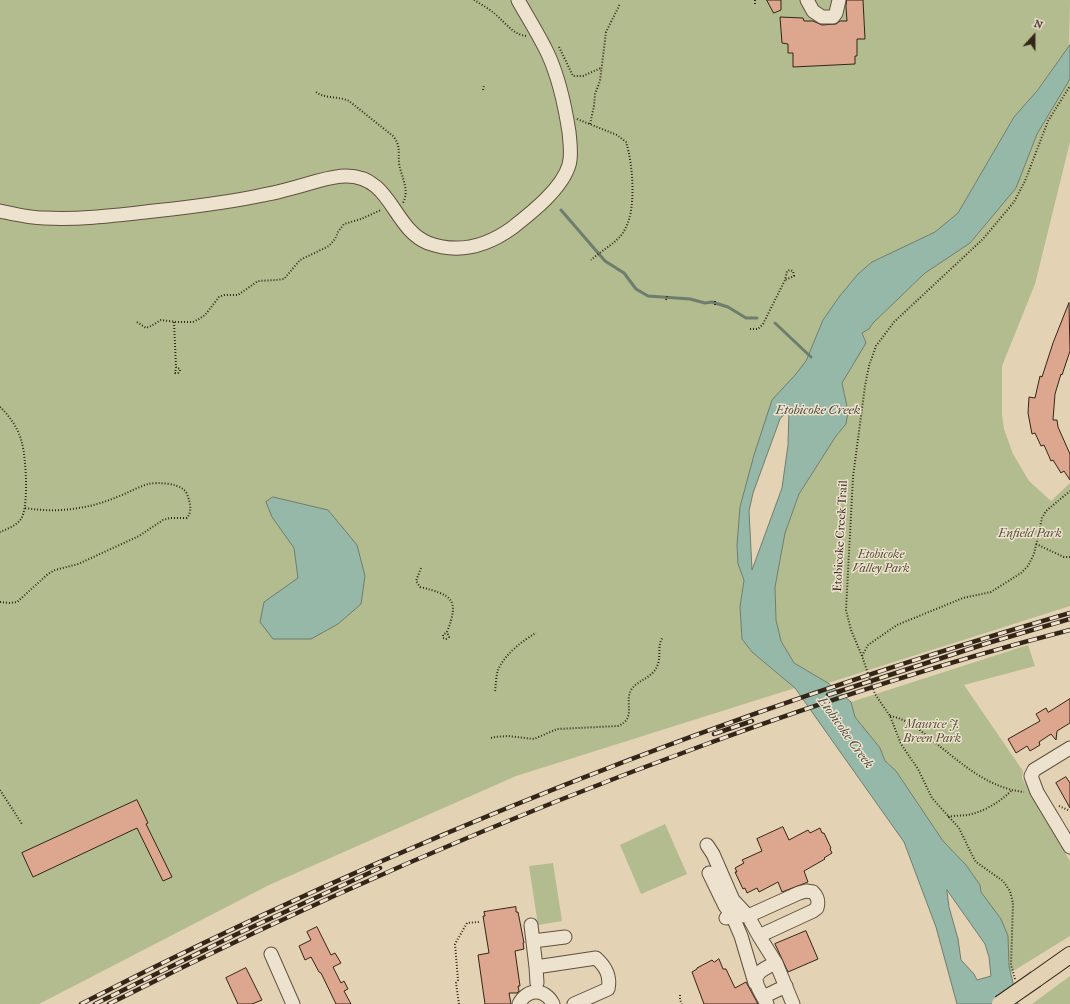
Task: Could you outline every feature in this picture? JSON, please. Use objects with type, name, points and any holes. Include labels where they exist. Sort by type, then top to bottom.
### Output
[{"type":"main road","points":[[1000,1004],[1070,955]]},
{"type":"street","points":[[0,211],[43,218],[122,215],[206,206],[263,196],[334,177],[346,176],[359,177],[371,182],[379,188],[416,236],[428,242],[440,246],[464,248],[474,247],[494,240],[525,218],[554,190],[569,165],[570,147],[561,91],[548,54],[518,0]]},
{"type":"street","points":[[807,0],[813,11],[822,18],[833,17],[836,13],[839,0]]},
{"type":"street","points":[[1070,748],[1038,767],[1032,773],[1032,779],[1037,792],[1070,847]]},
{"type":"street","points":[[706,845],[713,854],[733,900],[748,916],[758,936],[776,963],[793,1004]]},
{"type":"street","points":[[709,873],[726,906],[729,917],[741,936],[755,983],[765,1000],[786,986]]},
{"type":"street","points":[[729,917],[748,916],[806,890],[813,892],[817,897],[817,908],[758,936]]},
{"type":"street","points":[[531,925],[537,983]]},
{"type":"street","points":[[533,941],[565,937]]},
{"type":"street","points":[[271,954],[293,1004]]},
{"type":"street","points":[[536,967],[596,958],[602,963],[608,974],[610,982],[608,989],[574,1004]]},
{"type":"street","points":[[755,983],[756,977],[762,969],[776,963]]},
{"type":"street","points":[[519,1004],[521,999],[526,994],[539,992],[546,994],[551,999],[553,1004]]},
{"type":"path","points":[[474,0],[480,3],[516,33],[539,37]]},
{"type":"path","points":[[755,0],[755,5]]},
{"type":"path","points":[[590,124],[595,94],[600,81],[606,32],[620,4]]},
{"type":"path","points":[[556,44],[573,76],[583,76],[601,68]]},
{"type":"path","points":[[483,90],[484,85]]},
{"type":"path","name":"Etobicoke Creek Trail","points":[[1016,982],[1011,965],[1013,903],[1010,891],[1003,881],[976,862],[963,834],[932,798],[918,769],[901,744],[890,716],[875,694],[851,630],[846,610],[853,477],[865,386],[872,354],[880,339],[894,322],[983,239],[1014,202],[1025,181],[1048,121],[1070,86]]},
{"type":"path","points":[[137,322],[146,328],[161,320],[186,323],[199,319],[219,297],[224,295],[238,295],[258,281],[284,278],[300,260],[329,246],[335,240],[338,232],[344,224],[362,219],[383,209],[394,209],[401,205],[404,201],[406,190],[399,162],[398,142],[388,131],[349,100],[320,95],[316,92]]},
{"type":"path","points":[[566,118],[576,119],[617,136],[626,142],[631,161],[633,187],[628,225],[619,237],[592,259]]},
{"type":"path","points":[[750,329],[758,329],[763,324],[785,280],[787,271],[793,271],[794,276],[785,280]]},
{"type":"path","points":[[666,300],[667,296]]},
{"type":"path","points":[[174,322],[176,367]]},
{"type":"path","points":[[0,407],[6,412],[15,425],[22,442],[26,466],[25,508],[21,519],[13,526],[0,532]]},
{"type":"path","points":[[0,602],[17,602],[48,574],[55,570],[78,564],[139,536],[163,520],[170,518],[187,518],[190,507],[187,495],[182,488],[168,484],[150,484],[118,497],[82,508],[60,511],[25,508]]},
{"type":"path","points":[[862,656],[868,645],[897,625],[963,598],[991,592],[1021,573],[1028,566],[1034,554],[1042,518],[1046,511],[1070,491]]},
{"type":"path","points":[[1036,543],[1064,557],[1070,557]]},
{"type":"path","points":[[421,568],[416,581],[417,584],[420,587],[446,595],[452,601],[452,618],[447,632]]},
{"type":"path","points":[[495,691],[499,669],[510,653],[536,633]]},
{"type":"path","points":[[491,738],[508,736],[534,740],[557,729],[618,726],[623,724],[629,715],[629,697],[632,688],[654,673],[658,663],[660,641],[663,637]]},
{"type":"path","points":[[890,716],[900,718],[916,726],[969,769],[1001,787],[1012,790],[1037,792]]},
{"type":"path","points":[[0,790],[22,824]]},
{"type":"path","points":[[948,817],[970,815],[984,810],[996,804],[1012,790]]},
{"type":"path","points":[[1055,804],[1070,811]]},
{"type":"path","points":[[459,1004],[456,983],[458,980],[456,944],[467,923],[479,922]]},
{"type":"path","points":[[680,995],[682,1004]]},
{"type":"green space","points":[[0,0],[1070,0],[1069,46],[1037,91],[1014,117],[958,213],[935,232],[872,262],[858,274],[823,320],[806,361],[796,374],[740,507],[737,545],[738,564],[744,580],[740,607],[742,639],[752,652],[795,688],[516,776],[269,885],[39,1004],[0,1004]]},
{"type":"green space","name":"Etobicoke Valley Park","points":[[1070,79],[1070,142],[1035,284],[1002,366],[1002,414],[1004,429],[1013,454],[1029,481],[1051,501],[1070,483],[1070,606],[828,683],[794,663],[781,641],[776,620],[775,587],[785,533],[799,494],[836,436],[846,424],[848,411],[842,383],[866,343],[862,333],[869,329],[873,323],[925,273],[970,243],[1016,188],[1037,134]]},
{"type":"green space","name":"Maurice J. Breen Park","points":[[1028,645],[1035,666],[964,685],[1023,771],[1022,778],[1070,861],[1070,936],[1010,973],[1001,919],[987,902],[981,892],[980,885],[966,865],[943,841],[896,771],[885,761],[880,748],[855,717],[851,702]]},
{"type":"green space","points":[[665,824],[687,874],[641,894],[620,845]]},
{"type":"green space","points":[[553,863],[562,921],[538,925],[529,866]]},
{"type":"green space","points":[[1070,976],[1070,1004],[1032,1004]]},
{"type":"water","name":"Etobicoke Creek","points":[[1070,45],[1070,79],[1037,134],[1016,188],[970,243],[925,273],[873,323],[869,329],[862,333],[866,343],[842,383],[848,411],[846,424],[836,436],[799,494],[785,533],[775,587],[776,620],[781,641],[794,663],[828,683],[851,702],[855,717],[880,748],[885,761],[896,771],[943,841],[966,865],[980,885],[981,892],[1001,919],[1008,936],[1009,966],[1018,1004],[957,1004],[936,927],[904,842],[795,688],[752,652],[742,639],[740,607],[744,580],[738,564],[737,545],[740,507],[754,455],[772,400],[806,361],[823,320],[839,297],[858,274],[872,262],[935,232],[958,213],[1014,117],[1037,91]],"holes":[[[789,410],[788,445],[782,488],[752,570],[749,511],[753,493],[780,419]],[[947,890],[985,944],[989,957],[991,976],[977,980],[974,974],[961,960],[958,939],[949,907]]]},
{"type":"water","points":[[273,497],[328,510],[357,545],[365,576],[361,604],[338,624],[311,639],[273,639],[260,622],[264,602],[298,578],[294,548],[272,517],[266,502]]},
{"type":"building","points":[[767,0],[781,0],[781,10],[774,13]]},
{"type":"building","points":[[847,0],[863,0],[865,39],[857,39],[857,56],[855,56],[855,64],[793,67],[793,53],[788,53],[788,44],[782,43],[780,17],[803,18],[804,21],[813,21],[822,25],[836,24],[840,21],[847,21]]},
{"type":"building","points":[[1069,303],[1070,351],[1055,394],[1053,420],[1057,420],[1058,427],[1070,454],[1070,480],[1064,471],[1061,473],[1053,460],[1051,461],[1044,445],[1041,446],[1035,433],[1032,434],[1028,413],[1029,397],[1035,398],[1040,376],[1042,377],[1053,343]]},
{"type":"building","points":[[1070,699],[1070,723],[1057,731],[1056,740],[1051,734],[1039,742],[1040,745],[1030,751],[1027,746],[1016,753],[1008,739],[1040,721],[1036,714],[1046,708],[1048,712]]},
{"type":"building","points":[[1066,777],[1070,783],[1070,808],[1056,783]]},
{"type":"building","points":[[137,800],[148,823],[146,824],[172,877],[163,881],[137,828],[33,877],[22,853]]},
{"type":"building","points":[[783,827],[789,840],[808,830],[810,833],[820,828],[822,833],[824,833],[832,853],[824,858],[825,859],[804,871],[808,882],[782,892],[778,882],[759,892],[757,888],[747,893],[745,888],[743,889],[735,872],[737,872],[735,868],[744,863],[742,860],[762,851],[757,839]]},
{"type":"building","points":[[516,907],[524,943],[524,949],[515,951],[520,986],[518,986],[519,991],[517,993],[509,993],[511,1004],[485,1004],[478,955],[489,953],[483,916],[485,916],[484,912]]},
{"type":"building","points":[[317,927],[331,955],[335,953],[341,963],[333,967],[341,983],[344,981],[348,989],[344,991],[351,1004],[336,1004],[321,973],[311,957],[305,960],[299,946],[311,940],[307,932]]},
{"type":"building","points":[[806,931],[818,959],[788,972],[775,944]]},
{"type":"building","points":[[719,959],[723,969],[726,969],[735,988],[746,982],[758,1004],[704,1004],[692,972],[712,960],[714,962]]},
{"type":"building","points":[[246,968],[262,1000],[252,1004],[238,1004],[226,978]]},
{"type":"waterway","points":[[561,210],[605,261],[624,273],[636,289],[648,296],[690,299],[705,303],[712,302],[728,307],[746,318],[757,318]]},
{"type":"waterway","points":[[775,323],[811,357]]},
{"type":"railway","points":[[81,1004],[200,945],[321,888],[566,784],[691,737],[816,693],[943,651],[1070,613]]},
{"type":"railway","points":[[828,695],[988,643],[1070,619]]},
{"type":"railway","points":[[109,1004],[329,898],[477,834],[628,773],[840,698],[977,655],[1070,630]]},
{"type":"railway","points":[[714,734],[752,721]]},
{"type":"railway","points":[[95,1004],[237,934],[380,868]]},
{"type":"park label","name":"Enfield Park","points":[[1030,534]]}]
